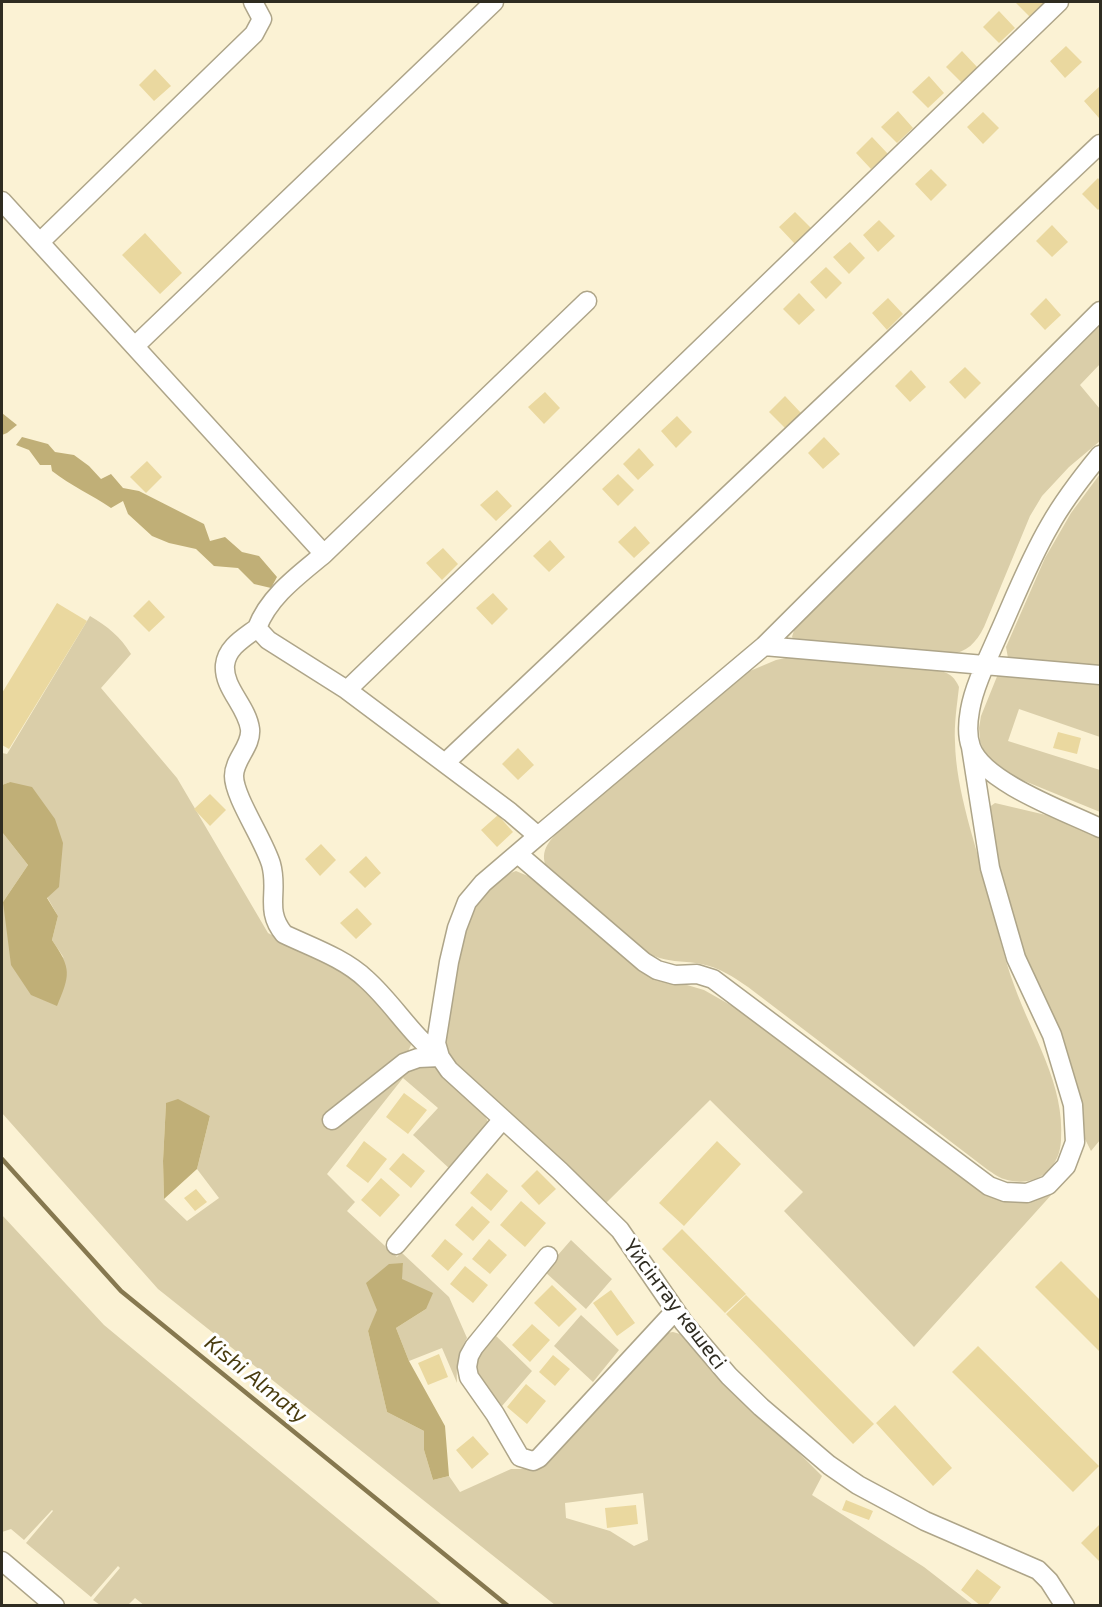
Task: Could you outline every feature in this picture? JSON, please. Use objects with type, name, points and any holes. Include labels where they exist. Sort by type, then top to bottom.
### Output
[{"type":"street","points":[[40,242],[254,34],[262,19],[253,2]]},
{"type":"street","points":[[135,346],[494,2]]},
{"type":"street","points":[[347,690],[1059,2]]},
{"type":"street","points":[[446,764],[1101,144]]},
{"type":"street","points":[[2,201],[324,554]]},
{"type":"street","points":[[538,836],[510,812],[347,690],[268,640],[257,628],[262,615],[285,587],[324,554],[587,302]]},
{"type":"street","points":[[332,1120],[404,1063],[418,1058],[440,1057],[436,1043],[457,928],[467,902],[483,882],[764,646],[1101,311]]},
{"type":"street","points":[[518,854],[644,962],[657,970],[675,975],[696,974],[713,979],[989,1185],[1005,1192],[1027,1193],[1048,1185],[1066,1166],[1075,1142],[1073,1105],[1052,1035],[1016,958],[994,879],[971,747],[970,709],[986,665],[1049,525],[1077,482],[1101,455]]},
{"type":"street","name":"Үйсінтау көшесі","points":[[257,628],[236,644],[228,654],[225,666],[227,680],[250,730],[248,743],[234,774],[236,787],[267,851],[274,888],[272,913],[277,926],[284,934],[353,969],[367,979],[423,1045],[440,1057],[449,1070],[560,1171],[620,1230],[675,1311],[729,1376],[761,1407],[829,1465],[858,1485],[925,1521],[1038,1570],[1049,1581],[1065,1605]]},
{"type":"street","points":[[764,646],[1101,675]]},
{"type":"street","points":[[971,747],[983,765],[1003,782],[1101,828]]},
{"type":"street","points":[[396,1245],[503,1119]]},
{"type":"street","points":[[548,1256],[474,1347],[467,1367],[469,1377],[495,1414],[514,1450],[527,1461],[539,1458],[675,1311]]},
{"type":"street","points":[[2,1561],[55,1605]]},
{"type":"shaded area","points":[[1100,319],[1100,364],[1080,385],[1100,409],[1100,441],[1069,467],[1042,496],[1030,516],[978,638],[961,652],[949,655],[795,641],[792,637],[795,627]]},
{"type":"shaded area","points":[[2,413],[17,425],[2,435]]},
{"type":"shaded area","points":[[22,437],[48,444],[55,452],[74,455],[101,479],[111,474],[123,488],[139,491],[204,524],[210,541],[225,537],[242,552],[259,556],[277,577],[271,588],[254,584],[238,568],[214,566],[196,549],[169,543],[152,536],[128,514],[123,501],[111,508],[52,471],[51,465],[40,465],[29,450],[16,445]]},
{"type":"shaded area","points":[[1100,474],[1100,670],[1008,658],[1006,647],[1045,558],[1071,513]]},
{"type":"shaded area","points":[[90,616],[108,628],[131,654],[101,688],[177,778],[268,933],[312,957],[336,965],[359,980],[408,1036],[411,1045],[399,1071],[428,1064],[435,1067],[482,1110],[489,1124],[451,1170],[413,1135],[438,1108],[403,1078],[327,1174],[355,1202],[347,1211],[397,1257],[401,1252],[449,1297],[467,1338],[458,1360],[457,1383],[442,1348],[409,1361],[396,1328],[426,1309],[401,1279],[403,1263],[368,1331],[387,1412],[424,1431],[424,1450],[433,1480],[449,1476],[460,1492],[511,1469],[533,1469],[666,1333],[673,1332],[680,1334],[822,1476],[812,1495],[924,1567],[973,1605],[555,1605],[158,1289],[2,1113],[2,832],[28,865],[3,902],[64,958],[52,940],[58,916],[47,897],[10,782],[2,785],[2,753],[7,754]],"holes":[[[166,1103],[210,1116],[197,1169],[219,1198],[187,1221],[164,1199]],[[643,1493],[648,1540],[634,1546],[610,1531],[566,1518],[565,1503]]]},
{"type":"shaded area","points":[[790,657],[941,671],[952,677],[959,687],[955,742],[963,799],[1010,974],[1046,1061],[1058,1099],[1061,1119],[1059,1151],[1050,1169],[1035,1179],[1015,1181],[1002,1178],[988,1170],[748,987],[714,967],[669,960],[649,954],[547,869],[545,850],[564,826],[750,671]]},
{"type":"shaded area","points":[[998,674],[1100,681],[1100,737],[1019,709],[1008,741],[1100,770],[1100,812],[1005,773],[986,756],[980,741],[979,728],[981,716]]},
{"type":"shaded area","points":[[10,782],[32,787],[55,819],[63,843],[59,887],[47,898],[58,916],[52,940],[63,958],[67,972],[65,987],[57,1006],[31,995],[11,965],[3,902],[28,865],[2,832],[2,785]]},
{"type":"shaded area","points":[[995,803],[1046,815],[1100,836],[1100,1140],[1091,1151],[1085,1139],[1007,903],[987,819],[988,808]]},
{"type":"shaded area","points":[[516,871],[535,879],[636,968],[651,977],[669,983],[704,990],[734,1007],[979,1190],[992,1197],[1022,1202],[1062,1183],[914,1347],[784,1211],[803,1192],[710,1100],[606,1203],[457,1066],[446,1044],[447,1015],[460,953],[475,909],[493,887],[504,877]]},
{"type":"shaded area","points":[[178,1099],[210,1116],[197,1169],[164,1199],[166,1103]]},
{"type":"shaded area","points":[[2,1215],[104,1325],[442,1605],[145,1606],[135,1598],[128,1605],[100,1605],[93,1600],[120,1568],[118,1566],[91,1597],[26,1543],[52,1510],[24,1540],[11,1529],[2,1532]]},
{"type":"shaded area","points":[[571,1240],[612,1279],[586,1309],[544,1271]]},
{"type":"shaded area","points":[[403,1263],[402,1279],[433,1293],[426,1309],[396,1328],[409,1361],[445,1426],[449,1476],[433,1480],[424,1450],[424,1431],[387,1412],[368,1331],[377,1310],[366,1283],[389,1264]]},
{"type":"shaded area","points":[[581,1315],[619,1350],[593,1382],[554,1346]]},
{"type":"shaded area","points":[[492,1332],[532,1371],[502,1406],[475,1372],[478,1351]]},
{"type":"building","points":[[1015,2],[1046,2],[1047,3],[1031,18]]},
{"type":"building","points":[[999,11],[1015,28],[999,43],[983,27]]},
{"type":"building","points":[[1066,46],[1082,62],[1065,78],[1050,61]]},
{"type":"building","points":[[962,51],[978,68],[962,83],[946,67]]},
{"type":"building","points":[[155,69],[171,86],[154,101],[139,85]]},
{"type":"building","points":[[929,76],[944,93],[928,108],[912,92]]},
{"type":"building","points":[[1100,86],[1100,117],[1099,118],[1084,101]]},
{"type":"building","points":[[898,111],[913,128],[897,143],[881,127]]},
{"type":"building","points":[[983,112],[999,128],[983,144],[967,127]]},
{"type":"building","points":[[872,137],[888,154],[871,169],[856,153]]},
{"type":"building","points":[[931,169],[947,185],[931,201],[915,184]]},
{"type":"building","points":[[1098,178],[1100,208],[1098,210],[1082,194]]},
{"type":"building","points":[[795,212],[811,228],[795,244],[779,227]]},
{"type":"building","points":[[879,220],[895,236],[878,252],[863,235]]},
{"type":"building","points":[[1052,225],[1068,242],[1052,257],[1036,241]]},
{"type":"building","points":[[145,233],[182,273],[160,294],[122,255]]},
{"type":"building","points":[[850,242],[865,258],[849,274],[833,257]]},
{"type":"building","points":[[826,267],[842,283],[826,299],[810,282]]},
{"type":"building","points":[[799,293],[815,310],[799,325],[783,309]]},
{"type":"building","points":[[888,298],[903,314],[887,330],[872,313]]},
{"type":"building","points":[[1046,298],[1061,315],[1045,330],[1030,314]]},
{"type":"building","points":[[965,367],[981,383],[965,399],[949,382]]},
{"type":"building","points":[[911,370],[926,387],[910,402],[895,386]]},
{"type":"building","points":[[545,392],[560,408],[544,424],[528,407]]},
{"type":"building","points":[[785,396],[801,413],[785,428],[769,412]]},
{"type":"building","points":[[677,416],[692,432],[676,448],[661,431]]},
{"type":"building","points":[[824,437],[840,454],[823,469],[808,453]]},
{"type":"building","points":[[639,448],[654,465],[638,480],[623,464]]},
{"type":"building","points":[[147,461],[162,477],[146,493],[130,477]]},
{"type":"building","points":[[618,474],[634,490],[618,506],[602,489]]},
{"type":"building","points":[[497,490],[512,506],[496,521],[480,505]]},
{"type":"building","points":[[635,526],[650,543],[634,558],[618,542]]},
{"type":"building","points":[[550,540],[565,557],[549,572],[533,556]]},
{"type":"building","points":[[443,548],[458,564],[442,580],[426,563]]},
{"type":"building","points":[[493,593],[508,609],[492,625],[476,608]]},
{"type":"building","points":[[149,600],[165,617],[149,632],[133,616]]},
{"type":"building","points":[[57,603],[87,621],[9,749],[2,745],[2,693]]},
{"type":"building","points":[[1058,732],[1081,738],[1077,754],[1053,748]]},
{"type":"building","points":[[518,748],[534,765],[518,780],[502,764]]},
{"type":"building","points":[[210,794],[226,810],[210,826],[194,809]]},
{"type":"building","points":[[498,815],[513,832],[497,847],[481,830]]},
{"type":"building","points":[[321,844],[336,860],[320,876],[305,859]]},
{"type":"building","points":[[366,856],[381,873],[365,888],[349,872]]},
{"type":"building","points":[[357,908],[372,924],[356,939],[340,923]]},
{"type":"building","points":[[404,1093],[427,1110],[408,1134],[386,1117]]},
{"type":"building","points":[[364,1141],[387,1159],[368,1183],[346,1166]]},
{"type":"building","points":[[717,1141],[741,1164],[684,1226],[659,1203]]},
{"type":"building","points":[[403,1153],[425,1171],[411,1188],[389,1169]]},
{"type":"building","points":[[537,1170],[556,1189],[539,1205],[521,1186]]},
{"type":"building","points":[[487,1173],[508,1191],[491,1211],[470,1193]]},
{"type":"building","points":[[381,1178],[400,1195],[380,1217],[361,1200]]},
{"type":"building","points":[[196,1189],[207,1202],[195,1211],[184,1198]]},
{"type":"building","points":[[521,1201],[546,1223],[525,1247],[500,1225]]},
{"type":"building","points":[[472,1206],[490,1222],[473,1241],[455,1225]]},
{"type":"building","points":[[682,1229],[746,1294],[725,1313],[662,1249]]},
{"type":"building","points":[[445,1239],[463,1254],[448,1271],[431,1256]]},
{"type":"building","points":[[489,1239],[507,1255],[490,1274],[472,1259]]},
{"type":"building","points":[[1061,1261],[1100,1300],[1100,1352],[1035,1287]]},
{"type":"building","points":[[465,1266],[488,1285],[473,1303],[450,1284]]},
{"type":"building","points":[[552,1285],[577,1309],[559,1327],[534,1303]]},
{"type":"building","points":[[611,1290],[635,1323],[617,1336],[593,1303]]},
{"type":"building","points":[[746,1295],[874,1424],[853,1444],[726,1314]]},
{"type":"building","points":[[532,1324],[550,1340],[530,1362],[512,1345]]},
{"type":"building","points":[[978,1346],[1099,1466],[1073,1492],[952,1372]]},
{"type":"building","points":[[439,1354],[448,1377],[428,1385],[418,1363]]},
{"type":"building","points":[[553,1355],[570,1369],[555,1386],[539,1372]]},
{"type":"building","points":[[526,1384],[546,1401],[527,1424],[507,1407]]},
{"type":"building","points":[[895,1405],[952,1468],[933,1486],[876,1423]]},
{"type":"building","points":[[473,1436],[489,1454],[472,1469],[456,1450]]},
{"type":"building","points":[[846,1500],[873,1511],[869,1520],[842,1510]]},
{"type":"building","points":[[636,1505],[638,1524],[607,1528],[605,1508]]},
{"type":"building","points":[[1100,1524],[1100,1562],[1081,1543]]},
{"type":"building","points":[[977,1569],[1001,1587],[987,1606],[981,1606],[961,1590]]},
{"type":"waterway","name":"Kіshі Almaty","points":[[2,1159],[121,1291],[508,1606]]}]
